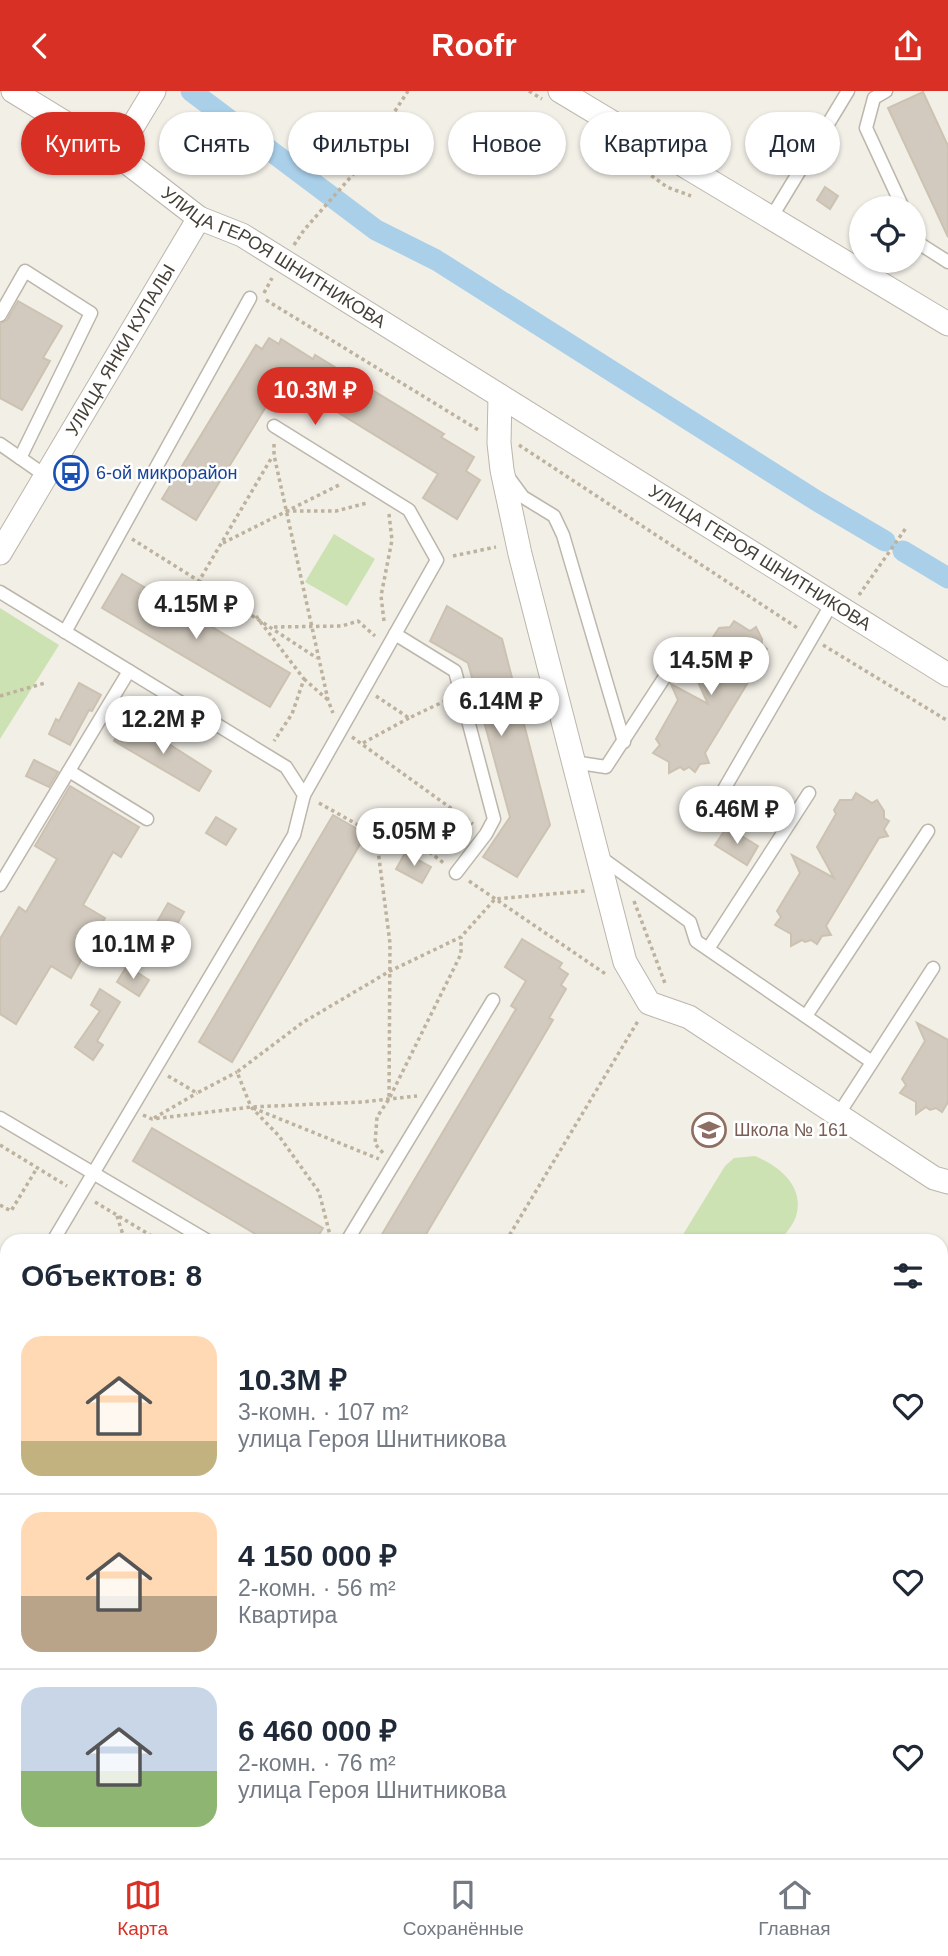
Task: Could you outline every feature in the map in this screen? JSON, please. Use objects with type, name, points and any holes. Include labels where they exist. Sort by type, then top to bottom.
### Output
[{"type":"street","name":"УЛИЦА ГЕРОЯ ШНИТНИКОВА","points":[[13,91],[47,112]]},
{"type":"street","points":[[560,91],[948,324]]},
{"type":"street","points":[[141,112],[152,94]]},
{"type":"street","name":"УЛИЦА ГЕРОЯ ШНИТНИКОВА","points":[[143,175],[199,218],[242,235],[948,675]]},
{"type":"street","name":"УЛИЦА ЯНКИ КУПАЛЫ","points":[[0,553],[199,218]]},
{"type":"street","points":[[500,396],[499,443],[502,470],[625,962],[649,1003],[689,1017],[934,1178],[948,1182]]},
{"type":"lane","points":[[771,218],[848,91]]},
{"type":"lane","points":[[886,91],[874,98],[866,128],[897,196]]},
{"type":"lane","points":[[926,248],[948,262]]},
{"type":"lane","points":[[0,315],[25,271],[91,313],[20,458]]},
{"type":"lane","points":[[65,632],[256,298]]},
{"type":"lane","points":[[56,1234],[294,835],[304,795],[437,560],[409,510],[274,426]]},
{"type":"lane","points":[[0,444],[46,475]]},
{"type":"lane","points":[[502,470],[523,496],[554,516],[563,535],[624,743]]},
{"type":"lane","points":[[0,592],[286,767],[304,795]]},
{"type":"lane","points":[[723,791],[812,638],[839,607]]},
{"type":"lane","points":[[395,634],[455,671],[494,819],[456,873]]},
{"type":"lane","points":[[573,762],[606,767],[681,652]]},
{"type":"lane","points":[[0,885],[129,671]]},
{"type":"lane","points":[[69,771],[148,819]]},
{"type":"lane","points":[[708,949],[809,793]]},
{"type":"lane","points":[[806,1016],[928,831]]},
{"type":"lane","points":[[596,854],[690,922],[696,941],[872,1062]]},
{"type":"lane","points":[[838,1115],[933,968]]},
{"type":"lane","points":[[351,1234],[493,1000]]},
{"type":"lane","points":[[0,1118],[196,1234]]},
{"type":"path","points":[[304,230],[356,171],[408,91]]},
{"type":"path","points":[[256,298],[499,443],[514,442],[812,638],[948,721]]},
{"type":"path","points":[[274,426],[274,455],[311,627],[328,700],[340,731],[362,743],[486,834]]},
{"type":"path","points":[[199,581],[274,455]]},
{"type":"path","points":[[221,544],[355,477]]},
{"type":"path","points":[[286,511],[336,511],[388,497],[392,540],[381,596],[387,647]]},
{"type":"path","points":[[839,607],[906,528]]},
{"type":"path","points":[[130,537],[256,616],[318,659]]},
{"type":"path","points":[[437,560],[518,542]]},
{"type":"path","points":[[256,616],[304,679],[328,700]]},
{"type":"path","points":[[272,627],[342,626],[358,621],[387,647]]},
{"type":"path","points":[[265,754],[292,714],[304,679]]},
{"type":"path","points":[[0,696],[45,683]]},
{"type":"path","points":[[364,689],[409,718]]},
{"type":"path","points":[[362,743],[460,694]]},
{"type":"path","points":[[304,795],[376,835],[401,831],[456,873],[607,975]]},
{"type":"path","points":[[376,835],[390,943],[389,1099]]},
{"type":"path","points":[[623,873],[665,985],[676,993]]},
{"type":"path","points":[[152,1119],[237,1072],[302,1023],[390,971],[461,937],[495,899],[605,889]]},
{"type":"path","points":[[393,1164],[376,1144],[377,1117],[389,1099],[461,954],[461,937]]},
{"type":"path","points":[[510,1234],[649,1003]]},
{"type":"path","points":[[155,1069],[197,1093]]},
{"type":"path","points":[[237,1072],[251,1107],[279,1136],[319,1192],[329,1234]]},
{"type":"path","points":[[131,1108],[152,1119],[251,1107],[362,1102],[436,1093]]},
{"type":"path","points":[[251,1107],[393,1164]]},
{"type":"path","points":[[0,1205],[11,1211],[37,1168]]},
{"type":"path","points":[[116,1215],[123,1234]]},
{"type":"green space","points":[[334,534],[375,559],[347,606],[305,582]]},
{"type":"green space","points":[[0,608],[59,645],[0,739]]},
{"type":"green space","points":[[755,1156],[780,1170],[792,1184],[798,1202],[796,1216],[786,1234],[683,1234],[725,1166],[734,1158]]},
{"type":"building","points":[[923,92],[948,146],[948,237],[888,108]]},
{"type":"building","points":[[825,187],[838,196],[830,209],[817,200]]},
{"type":"building","points":[[18,301],[62,326],[43,358],[50,361],[22,410],[0,398],[0,324],[7,320]]},
{"type":"building","points":[[269,338],[279,344],[281,339],[313,359],[315,355],[444,434],[441,437],[474,457],[466,471],[480,480],[457,519],[423,498],[438,474],[303,391],[300,396],[280,384],[196,520],[162,499],[256,345],[262,349]]},
{"type":"building","points":[[122,574],[290,673],[270,707],[102,608]]},
{"type":"building","points":[[447,606],[502,639],[550,825],[517,877],[483,857],[510,817],[468,663],[430,641]]},
{"type":"building","points":[[734,621],[750,631],[756,627],[762,645],[767,649],[763,656],[767,664],[758,666],[705,753],[709,763],[700,764],[695,772],[689,767],[684,770],[680,767],[669,773],[669,762],[653,753],[660,745],[656,739],[678,700],[671,684],[708,704],[695,675],[715,642],[713,637],[719,628],[730,627]]},
{"type":"building","points":[[79,683],[101,695],[92,711],[89,710],[70,745],[49,734]]},
{"type":"building","points":[[126,721],[211,771],[199,791],[114,741]]},
{"type":"building","points":[[34,760],[58,772],[49,787],[26,776]]},
{"type":"building","points":[[70,786],[139,827],[121,857],[113,852],[83,905],[105,918],[71,978],[51,966],[16,1024],[0,1014],[0,939],[19,907],[26,912],[57,859],[35,846]]},
{"type":"building","points":[[856,793],[872,803],[877,800],[884,811],[884,818],[889,821],[884,829],[888,836],[879,838],[826,926],[831,935],[822,936],[817,944],[811,940],[802,940],[791,946],[791,934],[775,925],[781,917],[777,911],[800,873],[792,855],[834,878],[817,847],[836,814],[834,810],[840,800],[852,800]]},
{"type":"building","points":[[333,815],[366,834],[232,1062],[199,1042]]},
{"type":"building","points":[[216,817],[236,829],[226,845],[206,833]]},
{"type":"building","points":[[727,827],[758,846],[747,865],[715,845]]},
{"type":"building","points":[[405,853],[431,867],[422,883],[396,869]]},
{"type":"building","points":[[168,903],[184,912],[169,938],[153,929]]},
{"type":"building","points":[[522,939],[562,963],[559,968],[568,974],[561,985],[566,989],[549,1018],[553,1020],[426,1234],[382,1234],[516,1009],[511,1006],[526,981],[505,967]]},
{"type":"building","points":[[127,966],[149,980],[139,996],[117,982]]},
{"type":"building","points":[[100,989],[120,1002],[97,1041],[103,1045],[93,1060],[75,1047],[100,1011],[91,1005]]},
{"type":"building","points":[[917,1023],[948,1040],[948,1102],[942,1112],[926,1107],[916,1114],[916,1102],[900,1093],[906,1085],[902,1079],[925,1041]]},
{"type":"building","points":[[152,1128],[323,1228],[319,1234],[255,1234],[133,1161]]},
{"type":"waterway","points":[[191,91],[376,230],[436,260],[817,501],[885,541]]},
{"type":"waterway","points":[[903,551],[948,578]]},
{"type":"place","name":"6-ой микрорайон","points":[[71,473]]},
{"type":"place","name":"Школа № 161","points":[[709,1130]]}]
